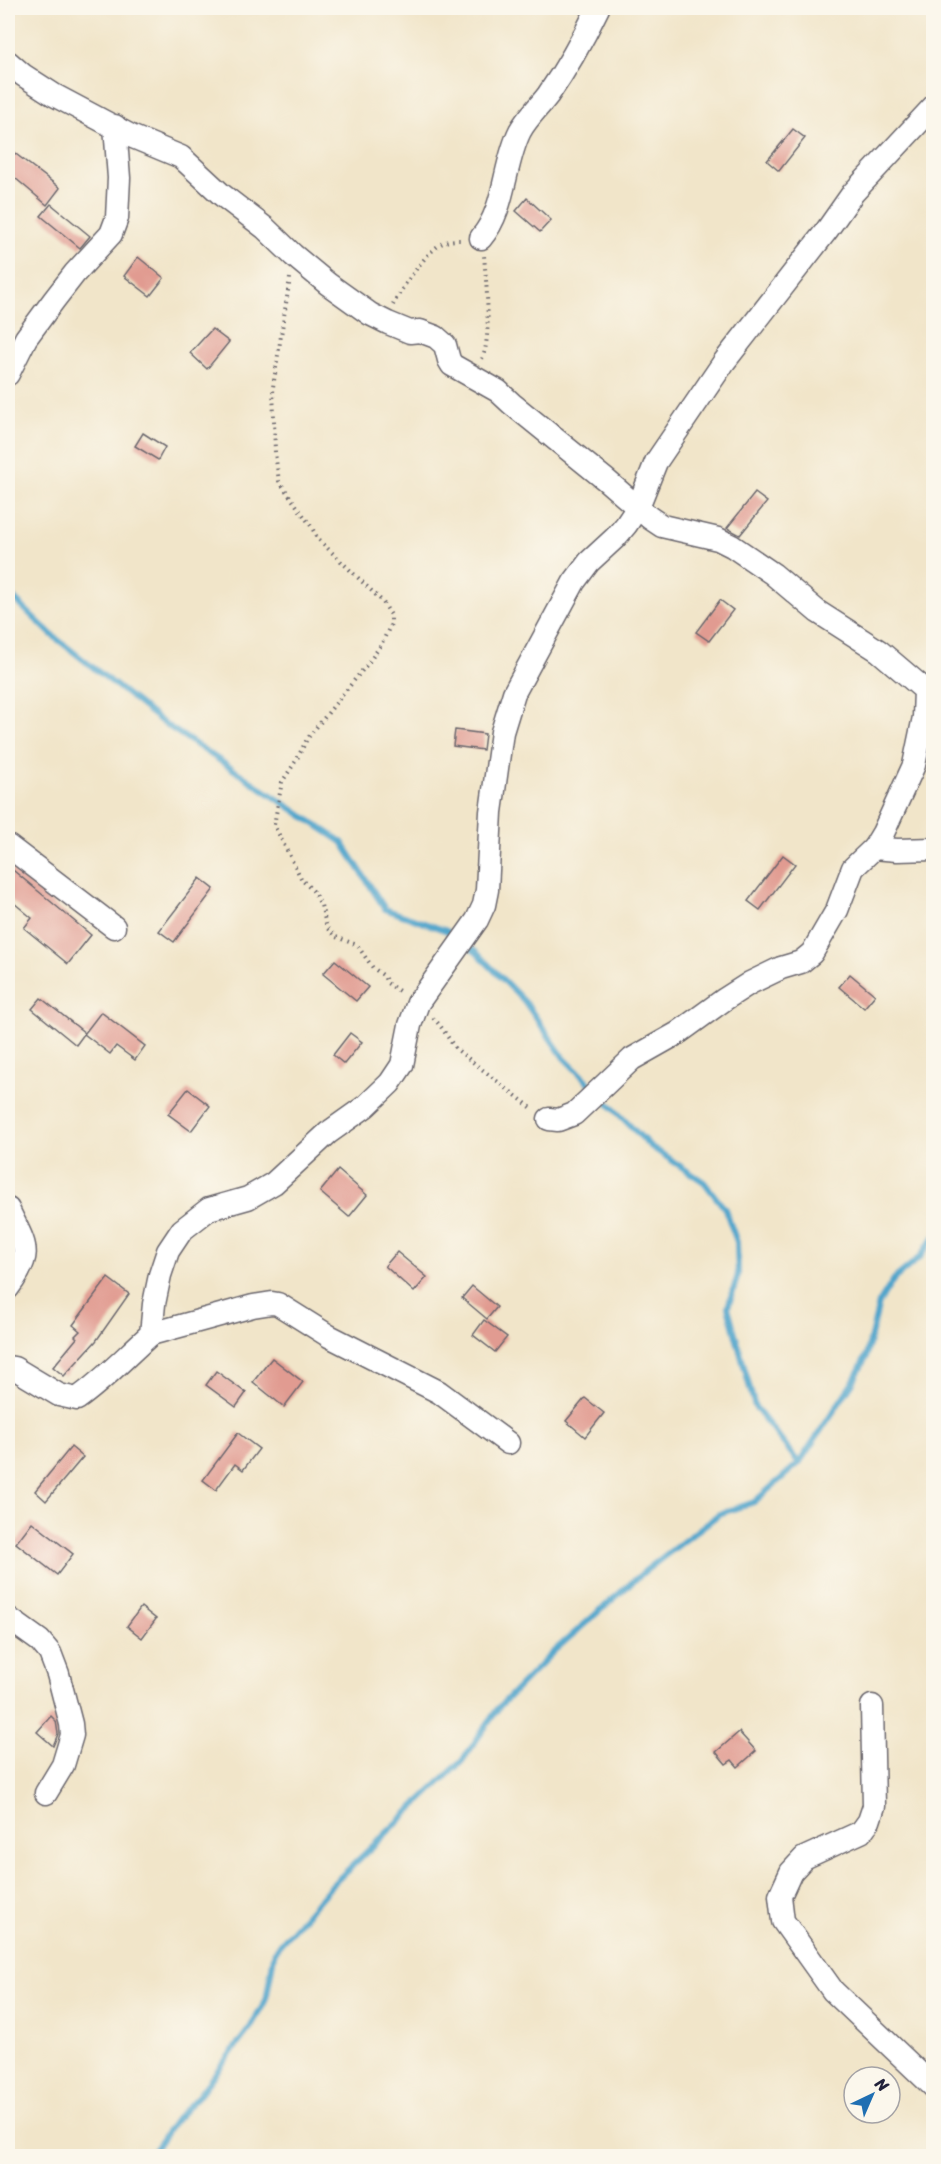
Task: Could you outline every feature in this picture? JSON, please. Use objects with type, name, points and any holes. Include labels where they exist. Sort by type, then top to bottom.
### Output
[{"type":"street","points":[[481,238],[488,230],[495,215],[511,153],[521,129],[548,94],[588,29],[598,8]]},
{"type":"street","points":[[8,62],[23,75],[54,95],[133,137],[181,157],[222,195],[265,228],[293,255],[370,314],[410,332],[420,331],[436,337],[445,345],[448,360],[452,365],[498,391],[662,525],[718,539],[732,546],[773,574],[818,612],[879,651],[925,690],[924,717],[914,765],[883,833],[874,848],[853,868],[837,910],[812,953],[801,962],[781,968],[750,983],[678,1033],[632,1059],[574,1114],[558,1120],[549,1119]]},
{"type":"street","points":[[151,1334],[160,1275],[168,1251],[182,1230],[209,1209],[248,1198],[274,1183],[328,1133],[366,1106],[390,1083],[402,1065],[410,1025],[418,1003],[477,921],[484,905],[502,732],[514,693],[574,582],[589,562],[615,538],[638,507],[656,462],[724,362],[853,193],[933,106]]},
{"type":"street","points":[[8,374],[26,338],[75,273],[111,234],[117,218],[119,178],[115,126]]},
{"type":"street","points":[[8,846],[114,927]]},
{"type":"street","points":[[874,848],[933,849]]},
{"type":"street","points":[[8,1209],[26,1247],[25,1260],[8,1288]]},
{"type":"street","points":[[8,1367],[14,1368],[59,1395],[77,1399],[101,1381],[124,1356],[151,1334],[253,1306],[272,1303],[278,1304],[329,1336],[439,1392],[508,1443]]},
{"type":"street","points":[[8,1618],[40,1641],[50,1653],[71,1724],[72,1735],[63,1765],[46,1793]]},
{"type":"street","points":[[872,1706],[874,1806],[869,1821],[861,1832],[804,1858],[791,1872],[780,1896],[783,1921],[832,1991],[933,2087]]},
{"type":"path","points":[[370,314],[385,314],[389,311],[402,288],[432,250],[444,243],[481,238],[488,304],[486,342],[484,355],[472,375]]},
{"type":"path","points":[[293,255],[273,387],[274,453],[279,481],[318,538],[382,601],[391,615],[391,624],[381,645],[307,739],[282,782],[274,825],[302,880],[313,891],[321,905],[327,928],[336,937],[357,945],[373,968],[384,975],[387,983],[418,1003],[440,1024],[447,1039],[456,1050],[496,1082],[549,1119]]},
{"type":"building","points":[[793,129],[805,138],[779,171],[767,161]]},
{"type":"building","points":[[8,148],[60,188],[47,205],[8,172]]},
{"type":"building","points":[[527,198],[551,220],[540,232],[516,211]]},
{"type":"building","points":[[51,204],[90,236],[80,248],[41,216]]},
{"type":"building","points":[[138,257],[164,278],[150,296],[124,276]]},
{"type":"building","points":[[212,329],[229,342],[207,369],[190,353]]},
{"type":"building","points":[[143,433],[165,447],[158,460],[135,446]]},
{"type":"building","points":[[755,493],[767,502],[740,535],[727,528]]},
{"type":"building","points":[[720,600],[733,610],[709,641],[696,632]]},
{"type":"building","points":[[455,730],[485,734],[483,750],[453,746]]},
{"type":"building","points":[[783,855],[795,864],[760,910],[748,901]]},
{"type":"building","points":[[8,866],[91,935],[68,964],[24,928],[32,918],[8,898]]},
{"type":"building","points":[[200,878],[214,889],[174,942],[159,931]]},
{"type":"building","points":[[335,960],[368,987],[356,1001],[323,974]]},
{"type":"building","points":[[850,974],[875,995],[864,1008],[839,987]]},
{"type":"building","points":[[41,998],[85,1033],[101,1012],[145,1046],[135,1060],[116,1046],[110,1054],[84,1034],[76,1045],[32,1009]]},
{"type":"building","points":[[350,1033],[362,1042],[344,1064],[333,1055]]},
{"type":"building","points":[[188,1089],[210,1106],[191,1131],[168,1114]]},
{"type":"building","points":[[338,1170],[367,1195],[349,1217],[320,1192]]},
{"type":"building","points":[[397,1252],[427,1277],[414,1292],[385,1266]]},
{"type":"building","points":[[108,1278],[129,1294],[96,1341],[64,1376],[53,1367],[77,1338],[75,1336],[80,1331],[73,1325]]},
{"type":"building","points":[[472,1286],[497,1307],[487,1319],[462,1298]]},
{"type":"building","points":[[484,1320],[507,1337],[495,1352],[473,1335]]},
{"type":"building","points":[[272,1358],[303,1382],[284,1407],[253,1382]]},
{"type":"building","points":[[216,1371],[246,1393],[236,1407],[206,1385]]},
{"type":"building","points":[[585,1398],[604,1413],[585,1437],[566,1421]]},
{"type":"building","points":[[238,1433],[259,1449],[243,1470],[235,1464],[216,1490],[203,1480]]},
{"type":"building","points":[[71,1447],[83,1457],[46,1501],[35,1491]]},
{"type":"building","points":[[32,1522],[73,1554],[57,1575],[16,1543]]},
{"type":"building","points":[[141,1607],[156,1619],[142,1638],[127,1626]]},
{"type":"building","points":[[51,1716],[56,1721],[58,1734],[53,1746],[37,1732]]},
{"type":"building","points":[[739,1732],[756,1751],[738,1767],[732,1760],[726,1764],[716,1752]]},
{"type":"waterway","points":[[8,593],[52,635],[162,722],[342,842],[385,909],[447,931],[457,939]]},
{"type":"waterway","points":[[465,945],[476,952],[525,1002],[564,1058],[594,1088]]},
{"type":"waterway","points":[[601,1096],[650,1146],[704,1182],[725,1209],[737,1242],[738,1275],[728,1307],[755,1407],[799,1463]]},
{"type":"waterway","points":[[150,2156],[176,2119],[198,2096],[250,2028],[266,2000],[275,1950],[332,1885],[462,1761],[499,1707],[555,1650],[645,1571],[719,1514],[754,1502],[799,1463],[853,1382],[866,1357],[879,1303],[894,1279],[920,1257],[934,1237]]}]
